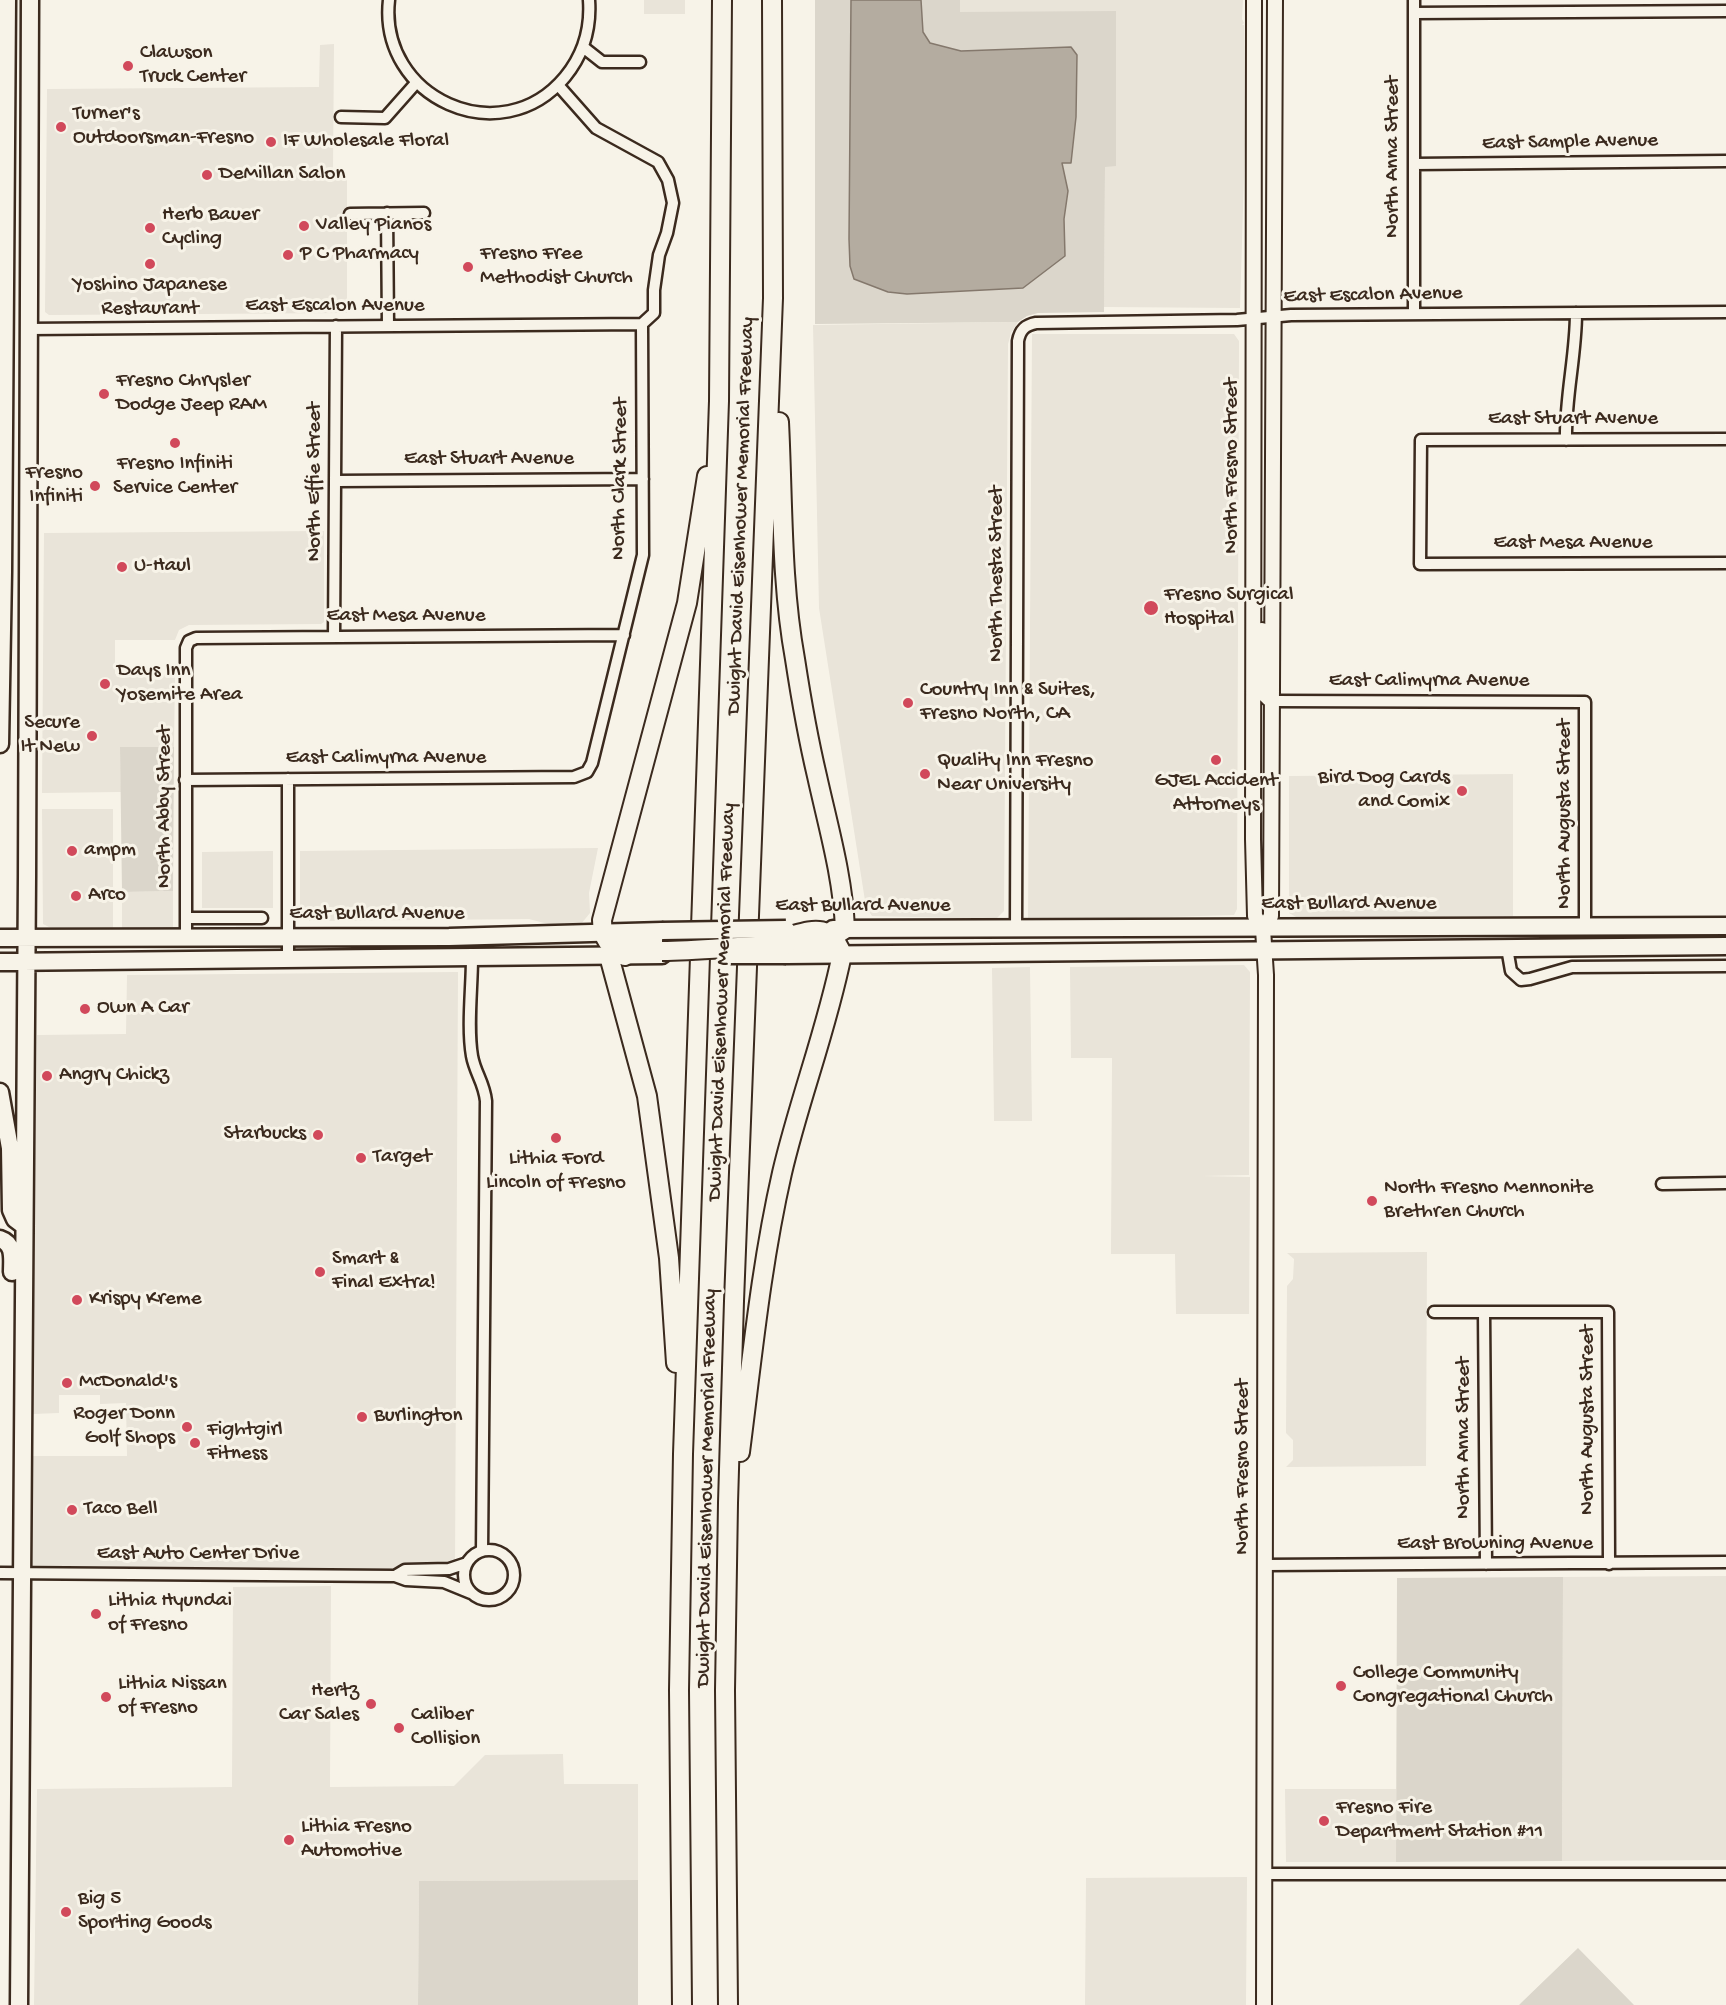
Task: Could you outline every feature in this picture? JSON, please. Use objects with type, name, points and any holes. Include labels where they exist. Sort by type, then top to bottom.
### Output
[{"type":"highway","name":"Dwight David Eisenhower Memorial Freeway","points":[[682,2005],[679,1690],[683,1454],[719,401],[722,0]]},
{"type":"highway","name":"Dwight David Eisenhower Memorial Freeway","points":[[728,2005],[725,1690],[728,1503],[773,298],[772,0]]},
{"type":"highway","points":[[728,1503],[738,1472],[772,1217],[793,1130],[842,954],[839,934],[844,911],[836,859],[812,758],[794,656],[786,582],[773,298]]},
{"type":"highway","points":[[622,954],[605,940],[602,933],[602,920],[687,603],[719,401]]},
{"type":"highway","points":[[786,942],[817,929],[826,933],[839,934]]},
{"type":"highway","points":[[683,1454],[671,1278],[657,1160],[622,954],[625,943],[662,945],[786,942],[812,945],[839,934]]},
{"type":"highway","points":[[622,954],[662,945]]},
{"type":"main road","points":[[0,744],[7,0]]},
{"type":"main road","points":[[19,2005],[30,0]]},
{"type":"main road","name":"North Fresno Street","points":[[1254,0],[1255,916],[1263,929],[1264,951],[1264,2005]]},
{"type":"main road","points":[[1268,0],[1268,7],[1275,18]]},
{"type":"main road","name":"North Fresno Street","points":[[1263,929],[1271,916],[1275,0]]},
{"type":"main road","points":[[6,266],[15,277],[17,318],[22,326],[28,329]]},
{"type":"main road","points":[[3,330],[12,333],[17,345],[17,398],[27,428]]},
{"type":"main road","points":[[1254,590],[1259,593],[1262,601],[1265,695],[1273,701]]},
{"type":"main road","name":"East Bullard Avenue","points":[[839,934],[1016,929],[1237,927],[1263,929],[1726,926]]},
{"type":"main road","points":[[1507,948],[1518,939],[1577,937],[1582,934],[1585,927]]},
{"type":"main road","name":"East Bullard Avenue","points":[[0,938],[463,937],[602,933],[662,945]]},
{"type":"main road","name":"East Bullard Avenue","points":[[786,942],[842,954],[1726,946]]},
{"type":"main road","name":"East Bullard Avenue","points":[[0,962],[472,958],[622,954]]},
{"type":"main road","points":[[0,1092],[10,1148],[11,1210],[15,1219],[23,1225]]},
{"type":"main road","points":[[0,1239],[6,1240],[11,1250],[12,1316],[22,1330]]},
{"type":"street","points":[[388,0],[389,31],[395,50],[404,68],[416,83],[431,96],[448,105],[467,111],[487,113],[506,112],[525,106],[543,98],[558,85],[573,68],[583,47],[589,25],[589,0]]},
{"type":"street","name":"North Anna Street","points":[[1414,0],[1414,314]]},
{"type":"street","points":[[1414,14],[1726,11]]},
{"type":"street","points":[[583,47],[602,62],[640,62]]},
{"type":"street","points":[[341,117],[385,118],[416,83]]},
{"type":"street","points":[[558,85],[596,129],[658,162],[668,180],[673,203],[667,233],[659,255],[654,290],[654,313],[642,324]]},
{"type":"street","name":"East Sample Avenue","points":[[1414,164],[1726,161]]},
{"type":"street","points":[[387,213],[388,326]]},
{"type":"street","points":[[350,214],[424,213]]},
{"type":"street","name":"East Escalon Avenue","points":[[1023,328],[1036,322],[1414,314],[1726,312]]},
{"type":"street","points":[[1566,440],[1566,407],[1574,356],[1576,313]]},
{"type":"street","name":"East Escalon Avenue","points":[[28,329],[642,324]]},
{"type":"street","name":"North Clark Street","points":[[587,772],[592,763],[643,555],[642,324]]},
{"type":"street","name":"North Effie Street","points":[[334,638],[337,481],[336,326]]},
{"type":"street","name":"North Thesta Street","points":[[1016,929],[1018,341],[1023,328]]},
{"type":"street","name":"East Stuart Avenue","points":[[1420,564],[1421,441],[1726,439]]},
{"type":"street","name":"East Stuart Avenue","points":[[337,481],[643,479]]},
{"type":"street","name":"East Mesa Avenue","points":[[1420,564],[1726,563]]},
{"type":"street","name":"East Mesa Avenue","points":[[189,641],[196,638],[624,635]]},
{"type":"street","name":"North Abby Street","points":[[186,938],[186,648],[189,641]]},
{"type":"street","name":"East Calimyrna Avenue","points":[[1273,701],[1585,702]]},
{"type":"street","name":"North Augusta Street","points":[[1585,702],[1585,927]]},
{"type":"street","name":"East Calimyrna Avenue","points":[[185,780],[573,777],[587,772]]},
{"type":"street","points":[[288,779],[288,959]]},
{"type":"street","points":[[186,918],[262,918]]},
{"type":"street","points":[[1507,948],[1511,971],[1521,980],[1572,967],[1726,966]]},
{"type":"street","points":[[472,958],[471,1048],[475,1066],[483,1081],[486,1101],[482,1551]]},
{"type":"street","points":[[1662,1184],[1726,1183]]},
{"type":"street","points":[[1434,1312],[1484,1312]]},
{"type":"street","name":"North Anna Street","points":[[1484,1312],[1486,1564]]},
{"type":"street","name":"North Augusta Street","points":[[1484,1312],[1608,1312],[1609,1564]]},
{"type":"street","points":[[482,1551],[494,1551],[508,1558],[512,1565],[513,1581],[505,1594],[499,1598],[483,1600],[471,1593],[463,1578],[467,1563],[472,1556],[482,1551]]},
{"type":"street","name":"East Browning Avenue","points":[[1265,1565],[1726,1562]]},
{"type":"street","name":"East Auto Center Drive","points":[[395,1575],[405,1570],[442,1570],[467,1563]]},
{"type":"street","name":"East Auto Center Drive","points":[[0,1573],[395,1575],[406,1580],[444,1582],[471,1593]]},
{"type":"street","points":[[1264,1874],[1726,1874]]},
{"type":"shaded area","points":[[644,0],[685,0],[685,14],[644,14]]},
{"type":"shaded area","points":[[815,0],[960,0],[960,12],[1116,11],[1116,166],[1105,167],[1104,312],[1038,313],[1018,322],[815,324]]},
{"type":"shaded area","points":[[851,0],[921,0],[923,32],[930,43],[961,51],[1071,47],[1077,55],[1076,117],[1071,163],[1062,163],[1068,191],[1064,219],[1065,256],[1023,288],[907,294],[888,292],[854,279],[850,266],[849,239]]},
{"type":"shaded area","points":[[960,0],[1243,0],[1245,142],[1240,308],[1104,307],[1105,166],[1115,166],[960,12]]},
{"type":"shaded area","points":[[334,44],[333,171],[347,172],[347,313],[49,315],[45,312],[47,89],[319,87],[320,45]]},
{"type":"shaded area","points":[[1018,322],[1011,333],[1008,344],[1004,911],[996,919],[872,916],[866,907],[819,608],[813,325]]},
{"type":"shaded area","points":[[1032,334],[1234,334],[1239,341],[1237,909],[1234,915],[1028,921]]},
{"type":"shaded area","points":[[324,531],[324,622],[321,624],[189,625],[179,630],[175,640],[115,640],[115,674],[175,675],[174,747],[120,747],[121,792],[42,793],[44,533]]},
{"type":"shaded area","points":[[120,747],[174,747],[173,891],[122,892]]},
{"type":"shaded area","points":[[1513,774],[1513,916],[1298,918],[1289,913],[1289,776]]},
{"type":"shaded area","points":[[42,809],[113,809],[113,928],[51,928],[43,924]]},
{"type":"shaded area","points":[[598,848],[589,893],[590,913],[581,924],[552,925],[529,919],[310,921],[300,914],[300,851]]},
{"type":"shaded area","points":[[273,851],[273,908],[202,908],[202,852]]},
{"type":"shaded area","points":[[173,891],[173,927],[122,928],[122,892]]},
{"type":"shaded area","points":[[1244,965],[1250,972],[1249,1175],[1201,1176],[1250,1177],[1249,1314],[1176,1314],[1175,1254],[1111,1254],[1112,1058],[1071,1058],[1070,967]]},
{"type":"shaded area","points":[[1030,967],[1032,1121],[994,1121],[992,968]]},
{"type":"shaded area","points":[[458,972],[455,1570],[38,1573],[30,1571],[32,1456],[127,1456],[126,1403],[100,1404],[100,1395],[59,1395],[59,1413],[33,1414],[37,1035],[126,1034],[127,975]]},
{"type":"shaded area","points":[[1427,1252],[1426,1466],[1286,1467],[1293,1460],[1293,1440],[1286,1433],[1287,1286],[1293,1279],[1294,1259],[1287,1253]]},
{"type":"shaded area","points":[[1726,1576],[1726,1860],[1562,1861],[1563,1577]]},
{"type":"shaded area","points":[[1563,1577],[1562,1861],[1396,1862],[1397,1578]]},
{"type":"shaded area","points":[[331,1586],[330,1787],[454,1786],[485,1755],[563,1754],[564,1784],[638,1784],[638,1880],[419,1881],[418,2005],[34,2005],[37,1789],[232,1787],[233,1587]]},
{"type":"shaded area","points":[[1285,1789],[1396,1789],[1396,1862],[1286,1862]]},
{"type":"shaded area","points":[[1247,1877],[1246,2005],[1085,2005],[1086,1878]]},
{"type":"shaded area","points":[[638,1880],[638,2005],[418,2005],[419,1881]]},
{"type":"shaded area","points":[[1578,1948],[1634,2005],[1519,2005],[1522,2002]]},
{"type":"place","name":"Clawson Truck Center","points":[[128,66]]},
{"type":"place","name":"Turner's Outdoorsman-Fresno","points":[[61,127]]},
{"type":"place","name":"IF Wholesale Floral","points":[[271,142]]},
{"type":"place","name":"DeMillan Salon","points":[[207,175]]},
{"type":"place","name":"Valley Pianos","points":[[304,226]]},
{"type":"place","name":"Herb Bauer Cycling","points":[[150,228]]},
{"type":"place","name":"P C Pharmacy","points":[[288,255]]},
{"type":"place","name":"Yoshino Japanese Restaurant","points":[[150,264]]},
{"type":"place","name":"Fresno Free Methodist Church","points":[[468,267]]},
{"type":"place","name":"Fresno Chrysler Dodge Jeep RAM","points":[[104,394]]},
{"type":"place","name":"Fresno Infiniti Service Center","points":[[175,443]]},
{"type":"place","name":"Fresno Infiniti","points":[[95,486]]},
{"type":"place","name":"U-Haul","points":[[122,567]]},
{"type":"place","name":"Fresno Surgical Hospital","points":[[1151,608]]},
{"type":"place","name":"Days Inn Yosemite Area","points":[[105,684]]},
{"type":"place","name":"Country Inn & Suites, Fresno North, CA","points":[[908,703]]},
{"type":"place","name":"Secure It New","points":[[92,736]]},
{"type":"place","name":"GJEL Accident Attorneys","points":[[1216,760]]},
{"type":"place","name":"Quality Inn Fresno Near University","points":[[925,774]]},
{"type":"place","name":"Bird Dog Cards and Comix","points":[[1462,791]]},
{"type":"place","name":"ampm","points":[[72,851]]},
{"type":"place","name":"Arco","points":[[76,896]]},
{"type":"place","name":"Own A Car","points":[[85,1009]]},
{"type":"place","name":"Angry Chickz","points":[[47,1076]]},
{"type":"place","name":"Starbucks","points":[[318,1135]]},
{"type":"place","name":"Lithia Ford Lincoln of Fresno","points":[[556,1138]]},
{"type":"place","name":"Target","points":[[361,1158]]},
{"type":"place","name":"North Fresno Mennonite Brethren Church","points":[[1372,1201]]},
{"type":"place","name":"Smart & Final Extra!","points":[[320,1272]]},
{"type":"place","name":"Krispy Kreme","points":[[77,1300]]},
{"type":"place","name":"McDonald's","points":[[67,1383]]},
{"type":"place","name":"Burlington","points":[[362,1417]]},
{"type":"place","name":"Roger Donn Golf Shops","points":[[187,1427]]},
{"type":"place","name":"Fightgirl Fitness","points":[[195,1443]]},
{"type":"place","name":"Taco Bell","points":[[72,1510]]},
{"type":"place","name":"Lithia Hyundai of Fresno","points":[[96,1614]]},
{"type":"place","name":"College Community Congregational Church","points":[[1341,1686]]},
{"type":"place","name":"Lithia Nissan of Fresno","points":[[106,1697]]},
{"type":"place","name":"Hertz Car Sales","points":[[371,1704]]},
{"type":"place","name":"Caliber Collision","points":[[399,1728]]},
{"type":"place","name":"Fresno Fire Department Station #11","points":[[1324,1821]]},
{"type":"place","name":"Lithia Fresno Automotive","points":[[289,1840]]},
{"type":"place","name":"Big 5 Sporting Goods","points":[[66,1912]]}]
